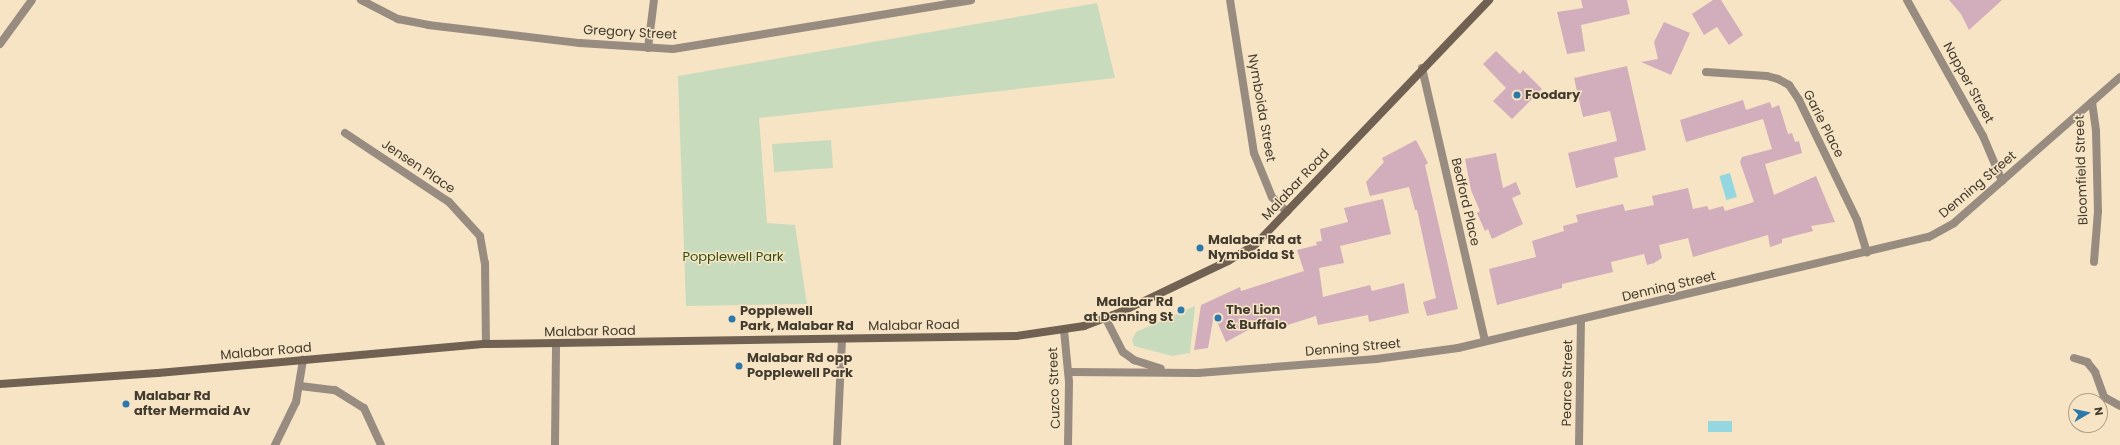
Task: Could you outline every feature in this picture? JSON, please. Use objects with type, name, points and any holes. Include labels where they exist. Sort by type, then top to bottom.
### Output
[{"type":"main road","name":"Malabar Road","points":[[0,384],[486,344],[842,340],[1016,336],[1064,330],[1106,319],[1228,261],[1255,244],[1422,68],[1489,0]]},
{"type":"street","points":[[0,44],[32,0]]},
{"type":"street","name":"Gregory Street","points":[[361,0],[398,19],[428,25],[580,43],[673,49],[943,2],[972,0]]},
{"type":"street","points":[[648,48],[654,0]]},
{"type":"street","name":"Nymboida Street","points":[[1230,0],[1254,153],[1272,197],[1287,212]]},
{"type":"street","name":"Napper Street","points":[[1907,0],[1983,136],[2002,181]]},
{"type":"street","name":"Bedford Place","points":[[1422,68],[1484,341]]},
{"type":"street","name":"Garie Place","points":[[1706,72],[1766,76],[1778,79],[1789,85],[1800,100],[1857,220],[1867,252]]},
{"type":"street","name":"Denning Street","points":[[1069,372],[1165,371],[1198,373],[1376,359],[1458,348],[1484,341],[1580,321],[1929,237],[1954,223],[2120,77]]},
{"type":"street","name":"Bloomfield Street","points":[[2092,102],[2096,131],[2098,211],[2094,262]]},
{"type":"street","name":"Jensen Place","points":[[345,133],[449,202],[480,236],[485,263],[486,344]]},
{"type":"street","name":"Denning Street","points":[[1106,319],[1123,352],[1134,360],[1165,371]]},
{"type":"street","name":"Pearce Street","points":[[1579,445],[1580,321]]},
{"type":"street","name":"Cuzco Street","points":[[1064,330],[1069,372],[1068,445]]},
{"type":"street","points":[[837,445],[842,340]]},
{"type":"street","points":[[555,445],[556,344]]},
{"type":"street","points":[[2074,358],[2087,362],[2094,372],[2104,397],[2120,406]]},
{"type":"street","points":[[275,445],[288,420],[300,386],[303,360]]},
{"type":"street","points":[[300,386],[334,390],[364,408],[381,445]]},
{"type":"green space","name":"Popplewell Park","points":[[1097,3],[1115,78],[759,118],[767,223],[795,225],[807,304],[686,306],[678,76]]},
{"type":"green space","points":[[831,140],[833,168],[774,172],[772,144]]},
{"type":"green space","points":[[1195,306],[1190,353],[1172,356],[1134,346],[1132,340],[1136,332]]},
{"type":"water","points":[[1730,173],[1737,197],[1726,200],[1719,176]]},
{"type":"water","points":[[1708,421],[1732,421],[1732,432],[1708,432]]},
{"type":"building","points":[[1581,0],[1627,0],[1630,14],[1581,25],[1585,51],[1567,54],[1557,12],[1583,8]]},
{"type":"building","points":[[1713,0],[1721,0],[1743,35],[1729,45],[1717,27],[1704,35],[1692,14]]},
{"type":"building","points":[[1949,0],[2002,0],[1969,30],[1961,14]]},
{"type":"building","points":[[1664,22],[1690,33],[1671,75],[1641,62],[1658,59],[1654,42]]},
{"type":"building","name":"Foodary","points":[[1496,51],[1520,74],[1523,70],[1542,89],[1512,119],[1493,101],[1506,88],[1483,64]]},
{"type":"building","points":[[1627,66],[1646,150],[1614,158],[1618,177],[1576,188],[1568,153],[1617,141],[1610,111],[1583,117],[1574,78]]},
{"type":"building","points":[[1743,100],[1746,110],[1770,102],[1772,108],[1779,105],[1788,134],[1792,133],[1795,142],[1799,141],[1802,153],[1765,164],[1774,195],[1816,176],[1835,222],[1811,226],[1813,231],[1782,239],[1782,243],[1770,247],[1768,235],[1693,257],[1688,238],[1659,245],[1662,258],[1654,263],[1647,265],[1644,254],[1611,262],[1613,272],[1562,284],[1562,288],[1497,305],[1489,269],[1536,257],[1532,241],[1564,231],[1563,226],[1578,222],[1576,215],[1623,204],[1625,211],[1654,205],[1652,196],[1688,188],[1693,209],[1707,206],[1709,210],[1723,206],[1725,211],[1754,202],[1740,162],[1742,157],[1772,149],[1763,119],[1686,142],[1680,120]]},
{"type":"building","points":[[1416,140],[1428,163],[1425,165],[1458,309],[1427,316],[1423,302],[1436,298],[1417,210],[1415,210],[1409,187],[1370,196],[1366,182],[1384,162],[1382,158]]},
{"type":"building","points":[[1496,153],[1503,188],[1516,182],[1521,194],[1512,198],[1523,224],[1492,239],[1488,229],[1485,231],[1477,213],[1480,211],[1471,190],[1465,159]]},
{"type":"building","points":[[1383,199],[1391,234],[1340,246],[1344,263],[1319,268],[1323,297],[1370,285],[1372,291],[1404,283],[1409,313],[1369,322],[1368,315],[1318,325],[1316,316],[1272,330],[1272,327],[1264,329],[1263,322],[1226,342],[1214,315],[1208,348],[1194,350],[1201,305],[1240,287],[1241,291],[1304,271],[1297,250],[1317,245],[1316,242],[1322,241],[1320,229],[1348,222],[1344,208]]},
{"type":"place","name":"Foodary","points":[[1517,95]]},
{"type":"place","name":"Malabar Rd at Nymboida St","points":[[1200,248]]},
{"type":"place","name":"Malabar Rd at Denning St","points":[[1181,310]]},
{"type":"place","name":"The Lion & Buffalo","points":[[1218,318]]},
{"type":"place","name":"Popplewell Park, Malabar Rd","points":[[732,319]]},
{"type":"place","name":"Malabar Rd opp Popplewell Park","points":[[739,366]]},
{"type":"place","name":"Malabar Rd after Mermaid Av","points":[[126,404]]}]
